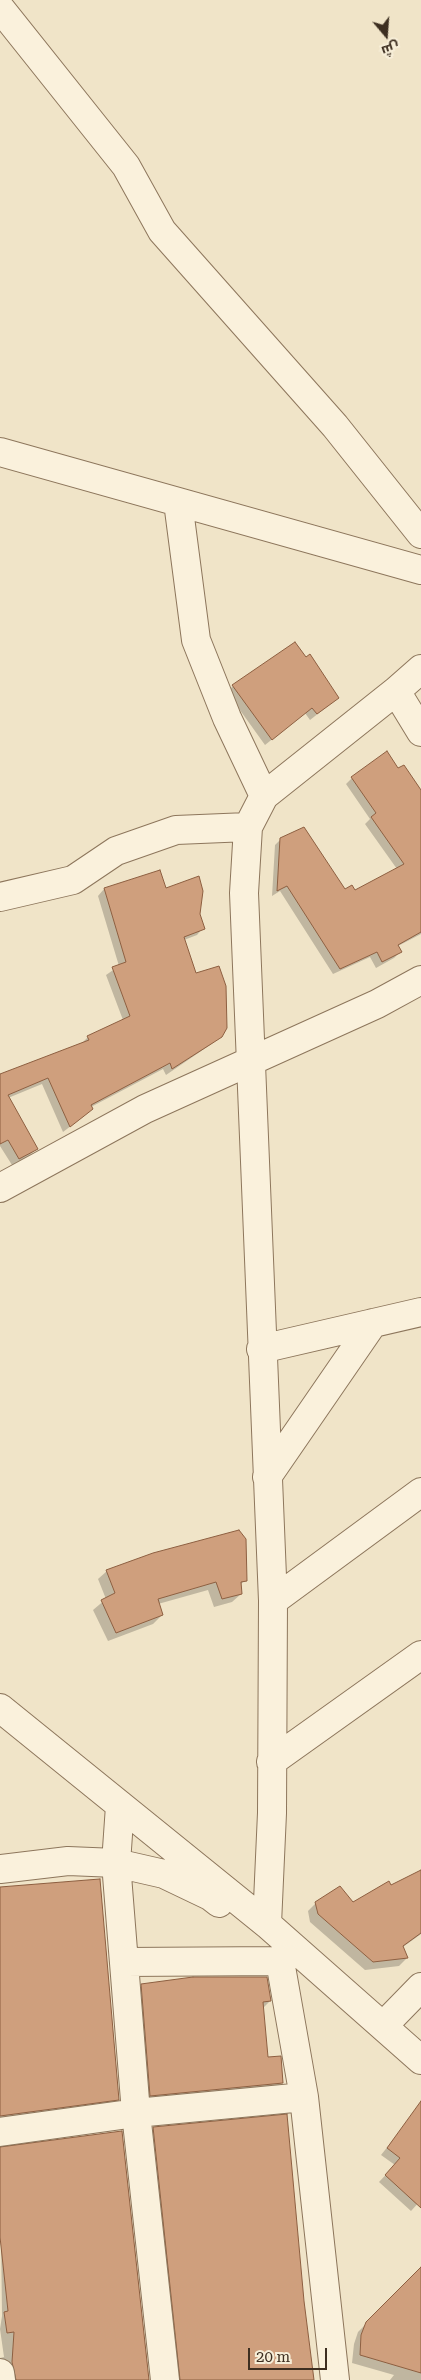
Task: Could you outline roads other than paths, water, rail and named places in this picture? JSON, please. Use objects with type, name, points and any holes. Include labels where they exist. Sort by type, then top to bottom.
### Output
[{"type":"street","points":[[0,8],[126,166],[162,231],[335,426],[421,534]]},
{"type":"street","points":[[0,452],[421,570]]},
{"type":"street","points":[[178,502],[196,640],[227,718],[264,796]]},
{"type":"street","points":[[267,1924],[272,1813],[272,1601],[244,893],[248,827],[264,796],[421,669]]},
{"type":"street","points":[[396,691],[421,732]]},
{"type":"street","points":[[0,897],[74,880],[116,851],[176,830],[248,827]]},
{"type":"street","points":[[0,1188],[145,1109],[377,1004],[421,980]]},
{"type":"street","points":[[261,1349],[421,1312]]},
{"type":"street","points":[[267,1478],[373,1323]]},
{"type":"street","points":[[272,1601],[419,1496]]},
{"type":"street","points":[[271,1762],[421,1655]]},
{"type":"street","points":[[0,1708],[267,1924],[289,1956],[335,2380]]},
{"type":"street","points":[[120,1806],[116,1863],[136,2114],[165,2380]]},
{"type":"street","points":[[0,1869],[68,1862],[116,1863],[164,1874],[210,1896],[383,2026],[421,2060]]},
{"type":"street","points":[[125,1962],[289,1956]]},
{"type":"street","points":[[383,2026],[421,1987]]},
{"type":"street","points":[[0,2132],[136,2114],[304,2097]]},
{"type":"street","points":[[0,2373],[1,2380]]}]
